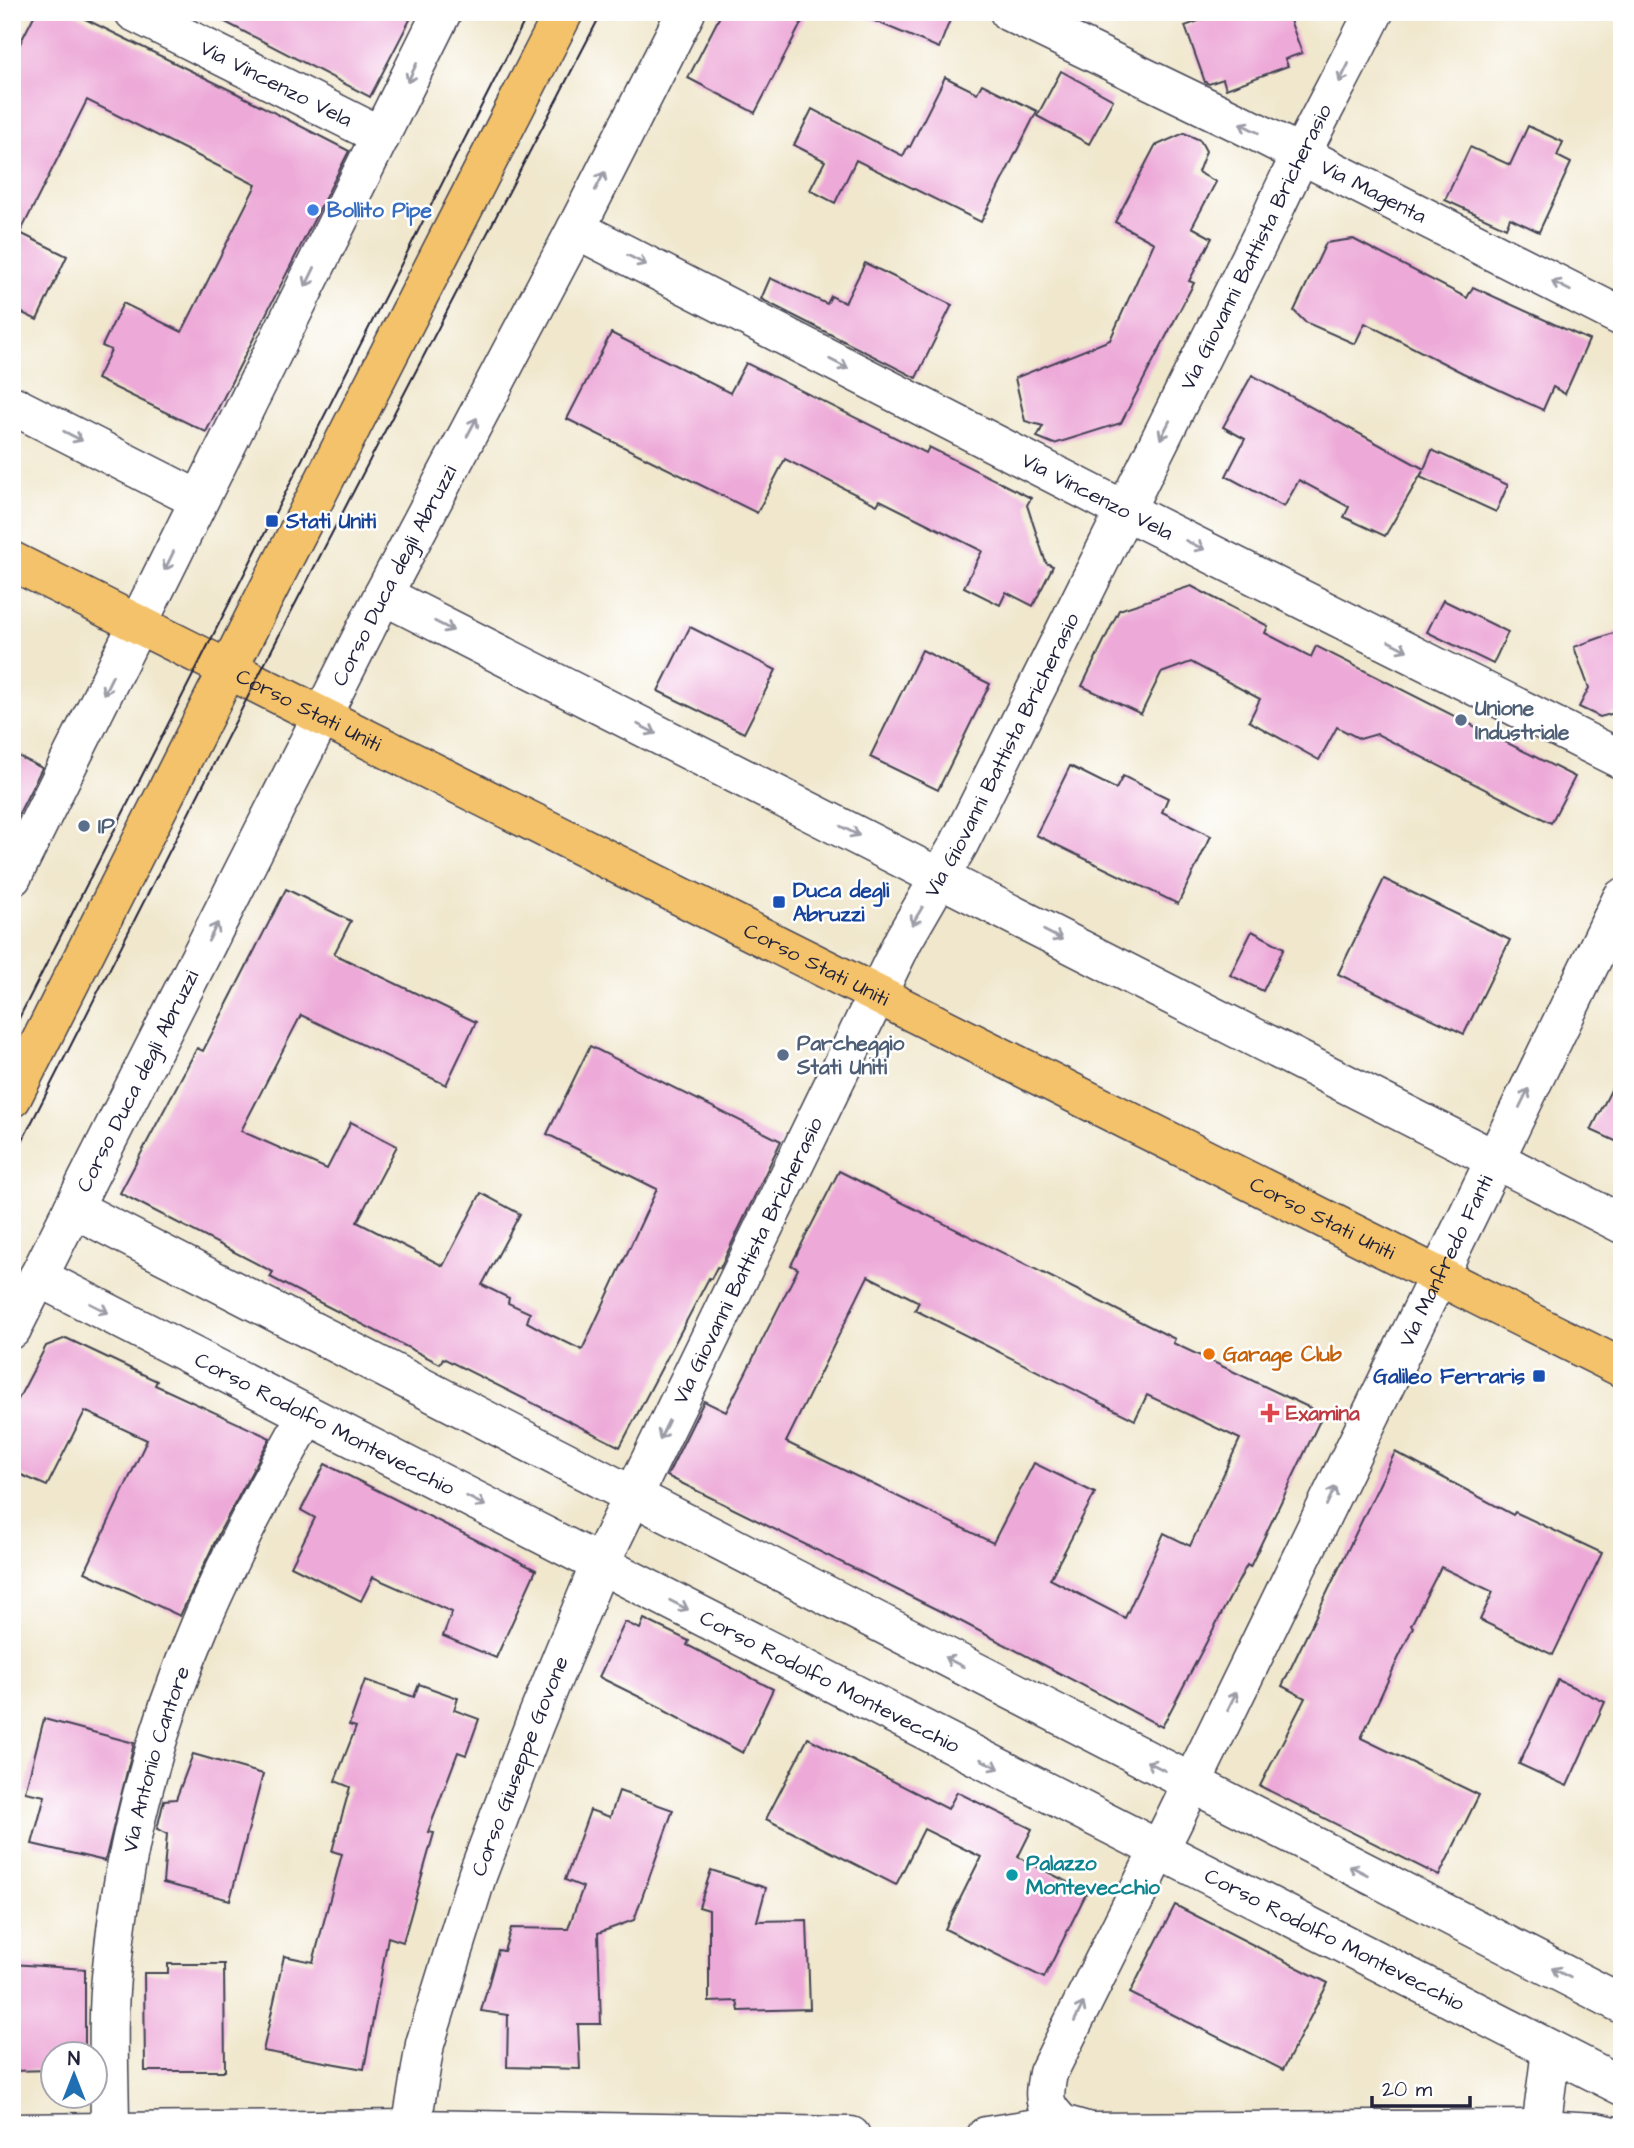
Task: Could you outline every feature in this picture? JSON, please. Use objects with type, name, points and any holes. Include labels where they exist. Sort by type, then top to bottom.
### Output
[{"type":"main road","points":[[12,1098],[564,12]]},
{"type":"main road","name":"Corso Stati Uniti","points":[[12,561],[1622,1368]]},
{"type":"street","name":"Via Vincenzo Vela","points":[[134,12],[381,136]]},
{"type":"street","points":[[12,877],[442,12]]},
{"type":"street","name":"Corso Duca degli Abruzzi","points":[[12,1328],[383,596],[576,229],[685,12]]},
{"type":"street","name":"Via Magenta","points":[[1009,12],[1622,317]]},
{"type":"street","name":"Via Giovanni Battista Bricherasio","points":[[632,1496],[904,939],[941,878],[1126,511],[1271,217],[1299,154],[1374,12]]},
{"type":"street","name":"Via Vincenzo Vela","points":[[576,229],[1126,511],[1622,760]]},
{"type":"street","points":[[12,405],[200,500]]},
{"type":"street","points":[[383,596],[1622,1224]]},
{"type":"street","name":"Via Manfredo Fanti","points":[[1048,2073],[1192,1784],[1622,898]]},
{"type":"street","points":[[73,1208],[1622,2004]]},
{"type":"street","name":"Corso Rodolfo Montevecchio","points":[[38,1277],[1622,2086]]},
{"type":"street","name":"Via Antonio Cantore","points":[[110,2132],[111,1970],[131,1839],[149,1771],[202,1619],[246,1526],[307,1415]]},
{"type":"street","name":"Corso Giuseppe Govone","points":[[410,2132],[425,2043],[477,1875],[534,1725],[600,1564],[632,1496]]},
{"type":"street","points":[[1541,2129],[1551,2050]]},
{"type":"street","points":[[1048,2073],[1044,2094],[1047,2109],[1062,2124]]},
{"type":"street","points":[[975,2136],[1048,2073]]},
{"type":"street","points":[[986,2136],[1062,2124],[1090,2132],[1541,2129],[1597,2132],[1615,2136]]},
{"type":"street","points":[[12,2133],[410,2132],[852,2136]]},
{"type":"building","points":[[36,12],[71,12],[349,151],[206,432],[97,379],[111,350],[102,346],[123,303],[182,332],[256,185],[87,100],[20,233],[67,256],[37,320],[12,308],[12,59]]},
{"type":"building","points":[[206,12],[414,12],[370,97]]},
{"type":"building","points":[[722,12],[807,12],[755,113],[688,78]]},
{"type":"building","points":[[853,12],[930,12],[950,20],[939,48]]},
{"type":"building","points":[[1222,12],[1287,12],[1302,53],[1285,59],[1288,66],[1226,89],[1223,79],[1209,84],[1205,82],[1185,26]]},
{"type":"building","points":[[1061,71],[1113,100],[1089,144],[1037,116]]},
{"type":"building","points":[[945,77],[977,93],[982,84],[1037,111],[981,222],[856,160],[835,203],[810,190],[825,161],[794,145],[812,109],[903,156]]},
{"type":"building","points":[[1528,126],[1563,142],[1557,156],[1571,163],[1539,232],[1510,218],[1506,228],[1445,200],[1470,147],[1510,165]]},
{"type":"building","points":[[1184,133],[1200,140],[1206,151],[1198,172],[1216,182],[1192,227],[1212,238],[1189,281],[1194,283],[1121,423],[1054,444],[1037,437],[1043,426],[1025,421],[1015,378],[1110,340],[1154,243],[1115,222],[1155,146]]},
{"type":"building","points":[[1353,239],[1467,298],[1473,287],[1589,340],[1565,394],[1553,387],[1543,410],[1365,323],[1355,344],[1305,322],[1294,311],[1326,243]]},
{"type":"building","points":[[865,263],[952,305],[916,378],[761,299],[770,278],[827,304],[831,296],[845,303]]},
{"type":"building","points":[[611,333],[730,393],[746,363],[926,453],[929,447],[1031,498],[1027,505],[1046,563],[1053,566],[1033,606],[1006,592],[1000,605],[964,587],[982,551],[880,500],[877,505],[785,459],[757,513],[567,419]]},
{"type":"building","points":[[1252,375],[1424,469],[1432,450],[1508,485],[1496,512],[1420,477],[1423,471],[1385,536],[1344,517],[1349,507],[1299,480],[1284,507],[1226,476],[1245,439],[1223,427]]},
{"type":"building","points":[[1191,586],[1268,626],[1265,633],[1311,657],[1316,646],[1575,777],[1551,823],[1377,734],[1360,739],[1337,727],[1319,760],[1249,721],[1260,699],[1191,662],[1161,673],[1141,714],[1082,686],[1119,610]]},
{"type":"building","points":[[1443,600],[1508,632],[1493,664],[1427,632]]},
{"type":"building","points":[[690,627],[776,670],[744,733],[658,691]]},
{"type":"building","points":[[1622,630],[1622,711],[1600,717],[1579,707],[1589,688],[1574,647]]},
{"type":"building","points":[[922,650],[990,684],[938,790],[870,757]]},
{"type":"building","points":[[12,753],[42,768],[12,827]]},
{"type":"building","points":[[1070,766],[1116,789],[1123,776],[1168,798],[1162,812],[1211,836],[1178,904],[1036,835]]},
{"type":"building","points":[[1384,879],[1510,940],[1464,1034],[1338,974]]},
{"type":"building","points":[[286,889],[351,921],[334,954],[476,1022],[446,1085],[301,1015],[241,1131],[327,1169],[351,1122],[397,1146],[357,1222],[443,1266],[481,1193],[520,1214],[482,1285],[509,1298],[508,1303],[530,1313],[527,1322],[547,1333],[582,1350],[657,1189],[547,1134],[590,1046],[781,1141],[720,1268],[717,1267],[711,1279],[709,1278],[620,1447],[443,1358],[440,1364],[270,1277],[273,1272],[120,1193],[197,1048],[203,1051]]},
{"type":"building","points":[[1252,931],[1284,948],[1263,991],[1230,975]]},
{"type":"building","points":[[1622,1068],[1622,1144],[1591,1130]]},
{"type":"building","points":[[839,1171],[1175,1339],[1173,1343],[1323,1414],[1250,1567],[1247,1565],[1162,1727],[962,1622],[667,1476],[704,1401],[726,1412],[798,1269],[791,1265]],"holes":[[[868,1276],[919,1302],[915,1310],[1135,1420],[1147,1395],[1240,1439],[1190,1546],[1164,1533],[1125,1618],[1050,1579],[1095,1493],[1034,1463],[993,1543],[786,1442]]]},
{"type":"building","points":[[66,1338],[157,1381],[155,1385],[270,1438],[220,1531],[180,1616],[85,1572],[147,1440],[85,1411],[47,1486],[12,1471],[12,1411],[46,1346]]},
{"type":"building","points":[[1395,1452],[1513,1515],[1515,1512],[1602,1553],[1553,1655],[1480,1620],[1493,1592],[1441,1567],[1411,1625],[1413,1627],[1361,1738],[1479,1795],[1439,1876],[1260,1786],[1305,1698],[1282,1686]]},
{"type":"building","points":[[325,1464],[536,1570],[496,1658],[443,1636],[452,1612],[373,1577],[361,1601],[291,1566],[315,1518],[301,1510]]},
{"type":"building","points":[[644,1619],[689,1641],[687,1645],[773,1689],[743,1753],[599,1677],[625,1622],[640,1629]]},
{"type":"building","points":[[365,1680],[414,1697],[419,1684],[458,1698],[454,1710],[479,1719],[466,1755],[458,1752],[428,1832],[434,1833],[403,1942],[388,1937],[364,2069],[263,2051],[284,1956],[313,1962],[342,1854],[332,1851],[350,1787],[335,1781],[356,1727],[349,1725]]},
{"type":"building","points":[[1558,1680],[1605,1702],[1567,1786],[1519,1764]]},
{"type":"building","points":[[44,1719],[134,1743],[105,1861],[32,1844],[45,1796],[25,1792]]},
{"type":"building","points":[[808,1738],[948,1809],[957,1792],[1032,1829],[1018,1857],[1087,1892],[1044,1978],[945,1929],[981,1857],[924,1829],[896,1885],[766,1819]]},
{"type":"building","points":[[193,1754],[263,1774],[230,1900],[163,1883],[167,1834],[157,1829],[164,1800],[176,1799]]},
{"type":"building","points":[[619,1791],[673,1810],[634,1920],[598,1933],[601,2024],[578,2024],[580,2069],[507,2067],[508,2015],[481,2011],[498,1950],[504,1951],[511,1928],[568,1929],[583,1887],[565,1880],[590,1810],[610,1817]]},
{"type":"building","points":[[711,1870],[766,1888],[757,1921],[807,1920],[810,2009],[739,2011],[737,2001],[709,2002],[709,1910],[699,1907]]},
{"type":"building","points":[[1175,1905],[1328,1983],[1283,2070],[1130,1993]]},
{"type":"building","points":[[12,1964],[85,1969],[85,2039],[38,2039],[38,2070],[12,2071]]},
{"type":"building","points":[[168,1964],[224,1964],[225,2071],[145,2071],[144,1973],[168,1973]]},
{"type":"tram line","points":[[12,1032],[529,12]]},
{"type":"tram line","points":[[12,1161],[290,614],[602,12]]},
{"type":"place","name":"Bollito Pipe","points":[[313,210]]},
{"type":"place","name":"Stati Uniti","points":[[272,521]]},
{"type":"place","name":"Unione Industriale","points":[[1461,720]]},
{"type":"place","name":"IP","points":[[84,826]]},
{"type":"place","name":"Duca degli Abruzzi","points":[[779,902]]},
{"type":"place","name":"Parcheggio Stati Uniti","points":[[783,1055]]},
{"type":"place","name":"Garage Club","points":[[1209,1354]]},
{"type":"place","name":"Galileo Ferraris","points":[[1539,1376]]},
{"type":"place","name":"Examina","points":[[1270,1413]]},
{"type":"place","name":"Palazzo Montevecchio","points":[[1012,1875]]}]
